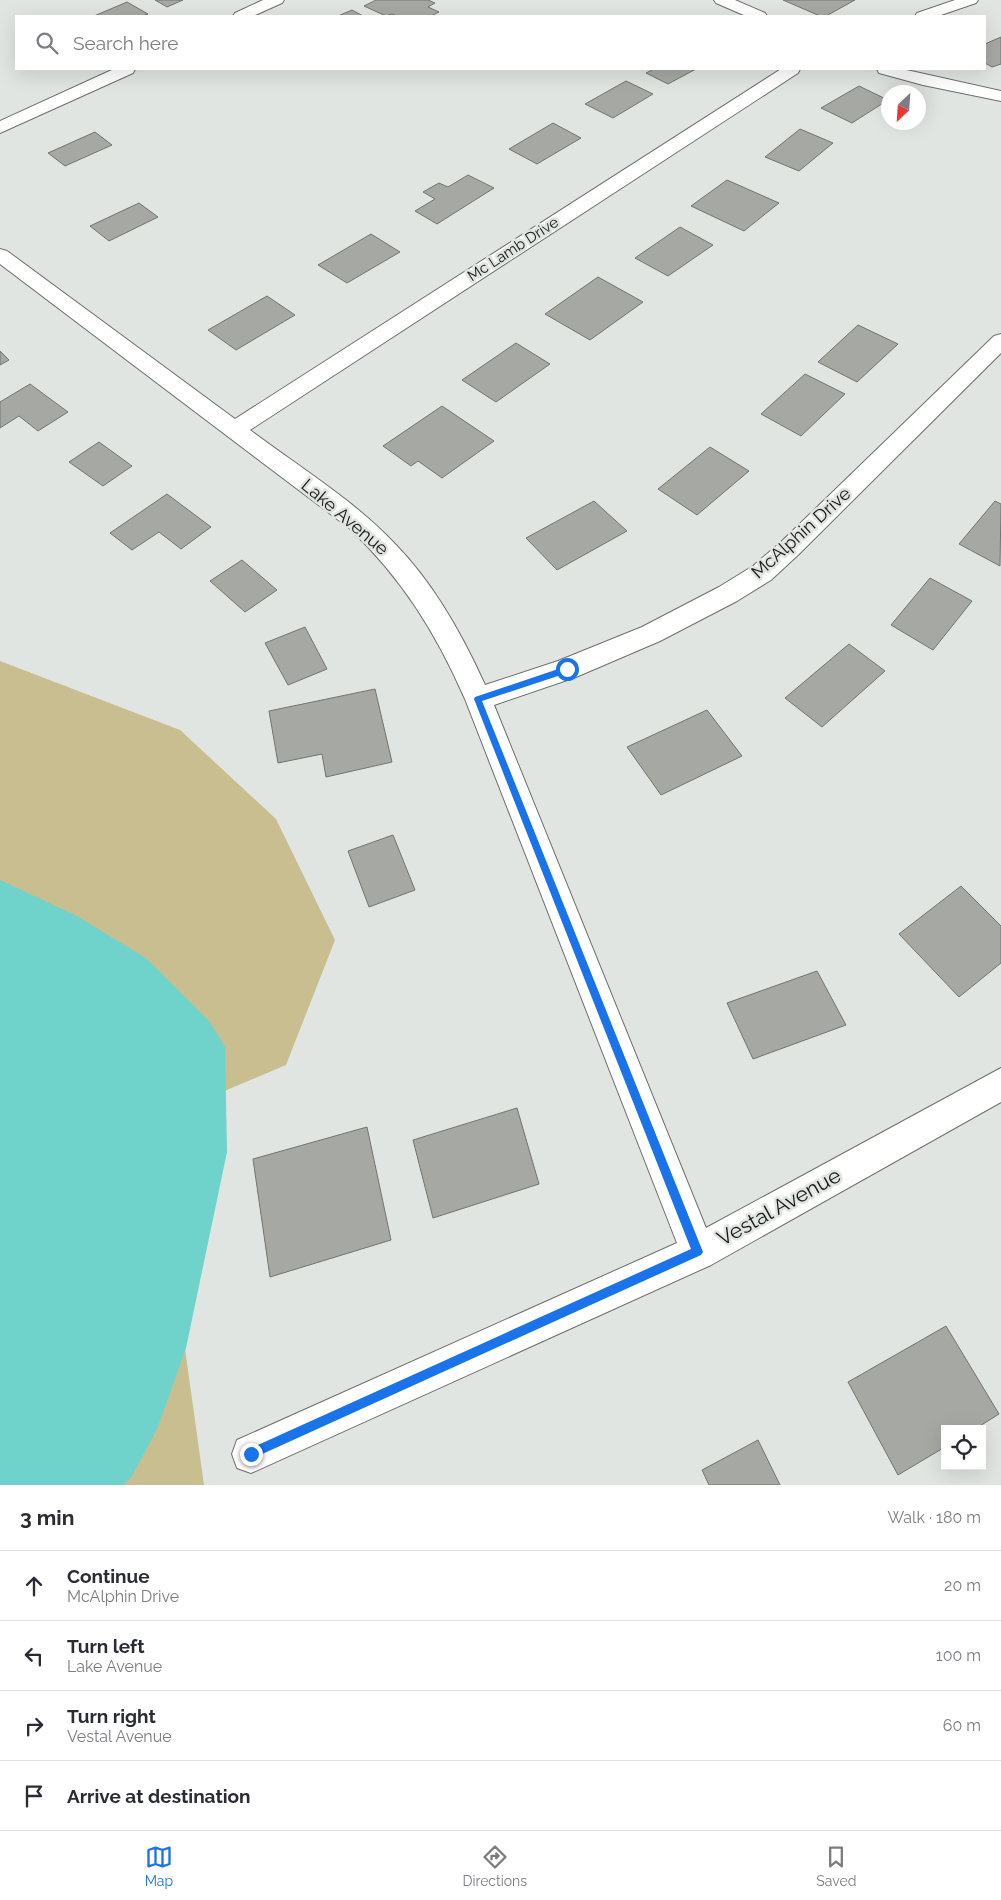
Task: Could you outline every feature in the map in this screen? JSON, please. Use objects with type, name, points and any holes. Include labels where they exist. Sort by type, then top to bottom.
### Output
[{"type":"street","points":[[243,15],[276,0]]},
{"type":"street","points":[[722,0],[757,15]]},
{"type":"street","points":[[926,15],[970,0]]},
{"type":"street","points":[[0,128],[125,70]]},
{"type":"street","name":"Mc Lamb Drive","points":[[234,430],[790,70]]},
{"type":"street","points":[[888,70],[923,80],[1001,96]]},
{"type":"street","name":"Lake Avenue","points":[[0,255],[357,522],[397,561],[431,606],[460,658],[478,699],[698,1252]]},
{"type":"street","name":"McAlphin Drive","points":[[478,699],[567,669],[651,634],[728,594],[762,573],[790,548],[1001,341]]},
{"type":"street","name":"Vestal Avenue","points":[[251,1454],[698,1252],[1001,1084]]},
{"type":"shaded area","points":[[0,661],[180,730],[276,819],[335,940],[286,1065],[191,1105],[169,1234],[204,1485],[0,1485]]},
{"type":"water","points":[[0,880],[77,916],[147,959],[210,1022],[225,1047],[227,1152],[186,1348],[157,1429],[132,1476],[124,1485],[0,1485]]},
{"type":"building","points":[[155,0],[183,0],[167,7]]},
{"type":"building","points":[[376,0],[428,0],[435,3],[428,7],[439,12],[433,15],[384,15],[364,6]]},
{"type":"building","points":[[783,0],[855,0],[828,15],[818,15]]},
{"type":"building","points":[[127,2],[148,14],[145,15],[96,15]]},
{"type":"building","points":[[352,10],[361,15],[340,15]]},
{"type":"building","points":[[1001,37],[1001,64],[992,67],[986,64],[986,44]]},
{"type":"building","points":[[652,70],[694,70],[668,84],[646,73]]},
{"type":"building","points":[[626,81],[653,94],[613,118],[585,104]]},
{"type":"building","points":[[859,86],[881,97],[881,104],[852,123],[821,108]]},
{"type":"building","points":[[553,123],[581,138],[537,164],[509,149]]},
{"type":"building","points":[[800,129],[833,143],[799,171],[765,157]]},
{"type":"building","points":[[95,132],[112,145],[65,166],[48,153]]},
{"type":"building","points":[[468,175],[494,188],[437,224],[415,211],[435,199],[423,192],[439,183],[448,187]]},
{"type":"building","points":[[727,180],[779,203],[744,231],[691,206]]},
{"type":"building","points":[[139,203],[158,217],[109,241],[90,226]]},
{"type":"building","points":[[680,227],[713,245],[668,276],[635,258]]},
{"type":"building","points":[[371,234],[400,252],[347,283],[318,265]]},
{"type":"building","points":[[598,277],[643,302],[590,340],[545,314]]},
{"type":"building","points":[[267,296],[295,315],[236,350],[208,330]]},
{"type":"building","points":[[858,325],[898,344],[857,382],[818,362]]},
{"type":"building","points":[[516,343],[550,364],[496,402],[462,380]]},
{"type":"building","points":[[0,351],[9,360],[0,365]]},
{"type":"building","points":[[805,374],[845,394],[801,436],[761,414]]},
{"type":"building","points":[[30,384],[68,412],[38,431],[19,416],[0,428],[0,402]]},
{"type":"building","points":[[442,406],[494,441],[442,478],[418,461],[411,466],[383,446]]},
{"type":"building","points":[[99,442],[132,466],[103,486],[69,462]]},
{"type":"building","points":[[710,447],[749,471],[697,515],[658,489]]},
{"type":"building","points":[[167,494],[211,527],[181,549],[159,532],[132,550],[110,533]]},
{"type":"building","points":[[594,501],[627,531],[557,570],[526,538]]},
{"type":"building","points":[[995,501],[1001,504],[1000,566],[959,544]]},
{"type":"building","points":[[242,560],[277,590],[245,612],[210,581]]},
{"type":"building","points":[[930,578],[972,601],[933,650],[891,625]]},
{"type":"building","points":[[305,627],[327,669],[288,685],[265,643]]},
{"type":"building","points":[[849,644],[885,671],[822,727],[785,698]]},
{"type":"building","points":[[375,689],[392,762],[326,777],[322,754],[278,763],[269,711]]},
{"type":"building","points":[[707,710],[742,756],[661,795],[627,747]]},
{"type":"building","points":[[393,835],[415,890],[369,907],[348,851]]},
{"type":"building","points":[[961,886],[1001,926],[1001,963],[959,997],[899,934]]},
{"type":"building","points":[[817,971],[846,1025],[753,1059],[727,1003]]},
{"type":"building","points":[[517,1108],[539,1184],[433,1218],[413,1140]]},
{"type":"building","points":[[367,1127],[391,1240],[270,1277],[253,1159]]},
{"type":"building","points":[[946,1326],[999,1414],[981,1425],[941,1425],[941,1449],[898,1475],[848,1382]]},
{"type":"building","points":[[758,1440],[780,1485],[709,1485],[702,1470]]},
{"type":"route","points":[[251,1454],[698,1252],[478,699],[567,669]]}]
